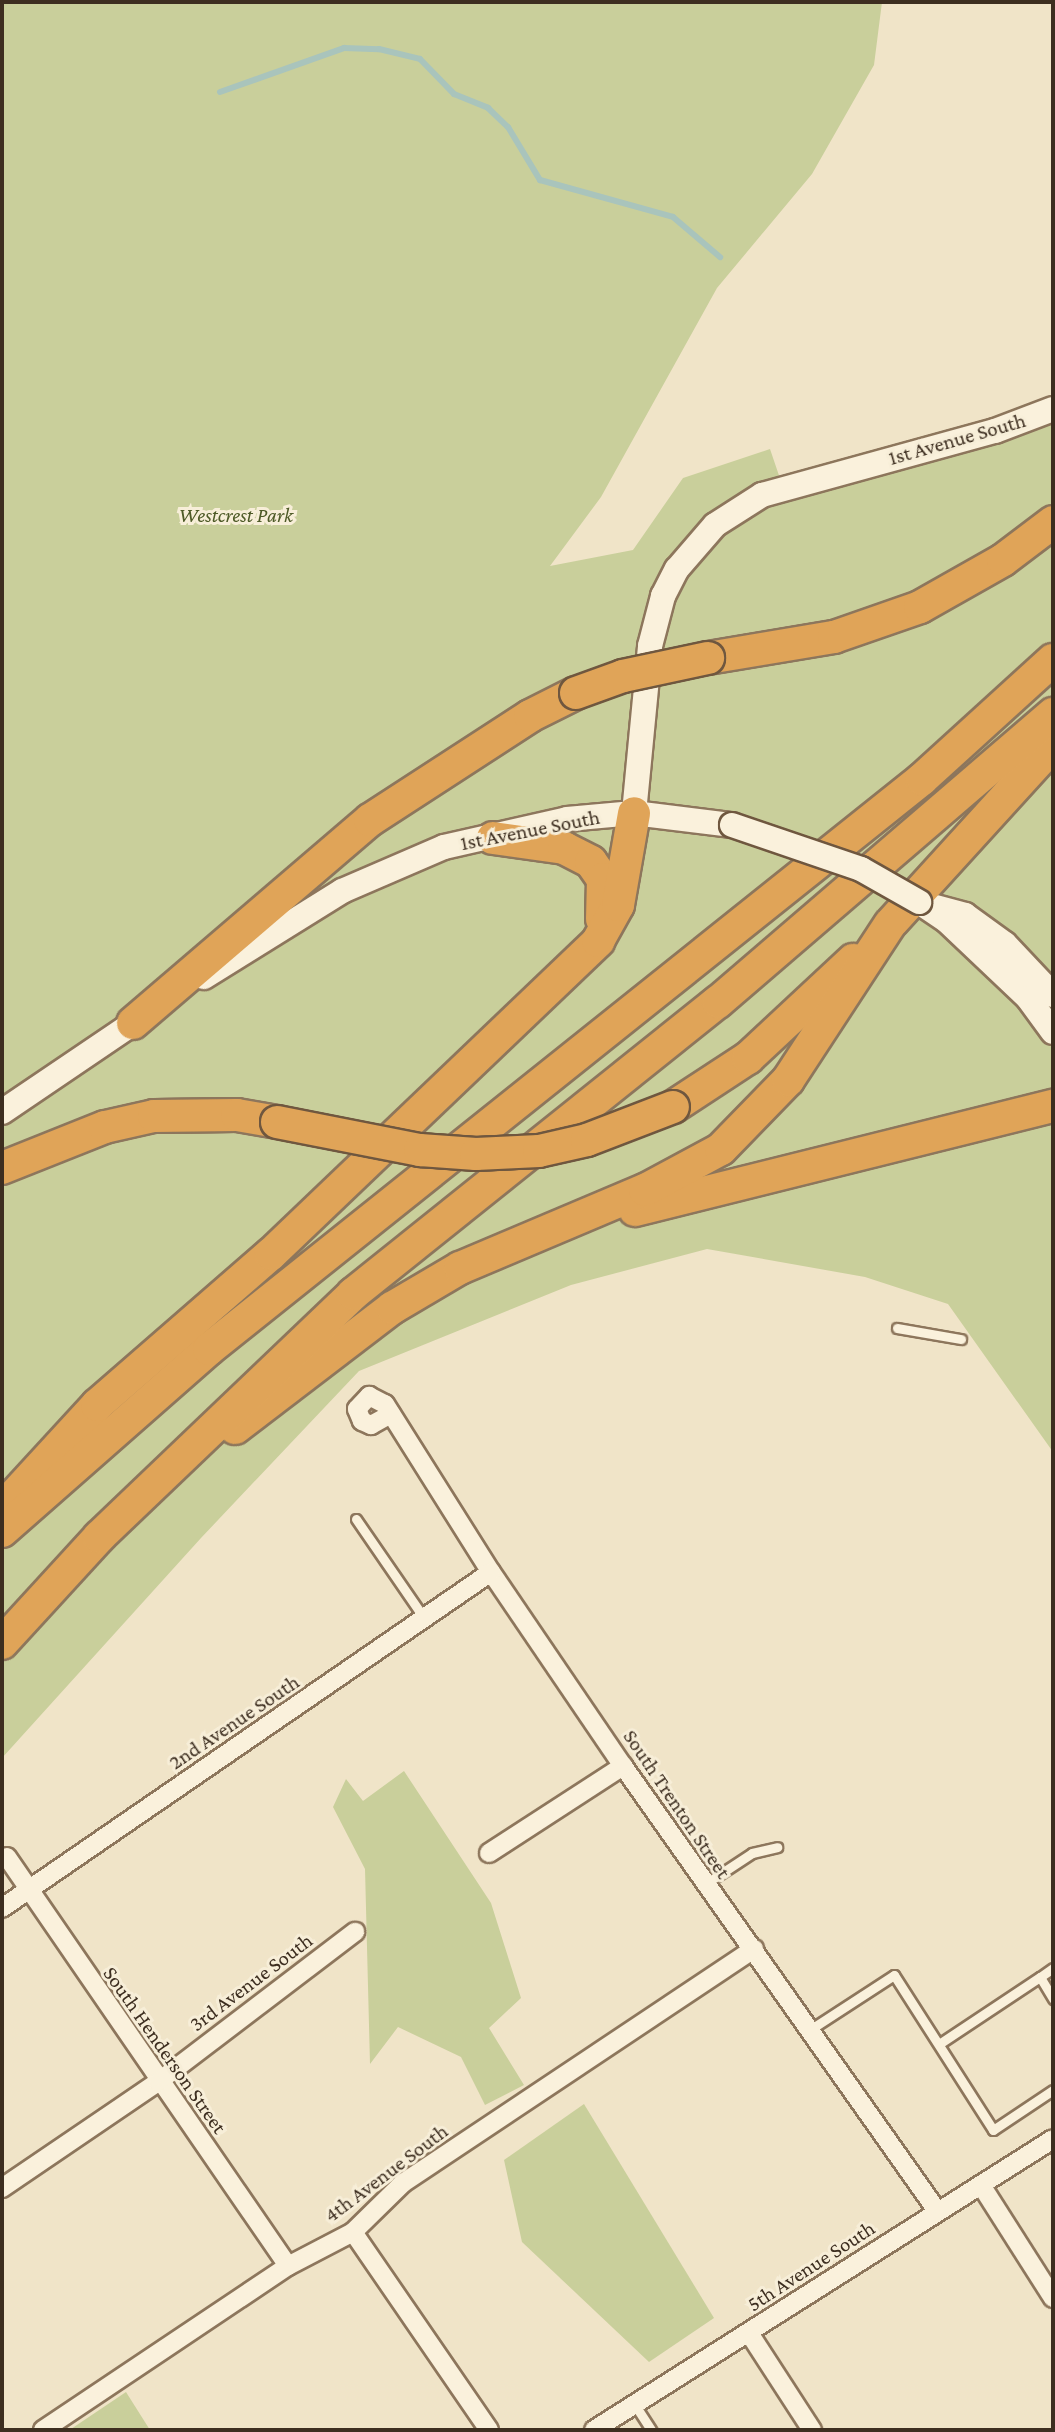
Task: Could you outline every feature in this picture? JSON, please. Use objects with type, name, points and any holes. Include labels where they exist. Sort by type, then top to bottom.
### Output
[{"type":"highway","points":[[133,1023],[369,820],[530,716],[576,693],[623,676],[708,658],[834,637],[920,607],[1003,560],[1053,522]]},
{"type":"highway","points":[[2,1531],[209,1349],[912,787],[1053,660]]},
{"type":"highway","points":[[2,1643],[99,1537],[142,1499],[277,1363],[353,1294],[718,1002],[1053,714]]},
{"type":"highway","points":[[2,1168],[105,1127],[153,1116],[237,1115],[420,1150],[476,1154],[538,1151],[587,1140],[673,1107],[748,1058],[890,924],[1053,745]]},
{"type":"highway","points":[[2,1509],[97,1405],[363,1169],[598,941],[618,905],[634,813]]},
{"type":"highway","points":[[494,838],[564,848],[591,862],[603,879],[598,941]]},
{"type":"highway","points":[[142,1499],[392,1308],[460,1268],[689,1170],[743,1129],[794,1071],[890,924]]},
{"type":"highway","points":[[542,1234],[1053,1106]]},
{"type":"main road","name":"1st Avenue South","points":[[2,1112],[133,1023],[342,891],[444,847],[494,838],[567,819],[634,813],[650,646],[663,596],[677,569],[716,525],[762,495],[995,432],[1053,409]]},
{"type":"main road","points":[[634,813],[732,825],[861,869],[947,921],[1028,998],[1053,1032]]},
{"type":"main road","points":[[919,902],[965,915],[1005,944],[1053,995]]},
{"type":"street","name":"South Trenton Street","points":[[391,1414],[491,1572],[623,1766],[938,2211]]},
{"type":"street","name":"2nd Avenue South","points":[[2,1908],[491,1572]]},
{"type":"street","points":[[489,1853],[623,1766]]},
{"type":"street","name":"South Henderson Street","points":[[7,1857],[158,2081],[288,2266]]},
{"type":"street","name":"3rd Avenue South","points":[[2,2188],[158,2081],[355,1932]]},
{"type":"street","name":"4th Avenue South","points":[[43,2430],[288,2266],[353,2232],[403,2183],[754,1948]]},
{"type":"street","name":"5th Avenue South","points":[[594,2430],[1053,2139]]},
{"type":"street","points":[[981,2185],[1053,2298]]},
{"type":"street","points":[[353,2232],[489,2430]]},
{"type":"street","points":[[749,2333],[812,2430]]},
{"type":"lane","points":[[897,1328],[961,1339]]},
{"type":"lane","points":[[356,1519],[424,1618]]},
{"type":"lane","points":[[705,1884],[752,1853],[777,1847]]},
{"type":"lane","points":[[939,2044],[1053,1968]]},
{"type":"lane","points":[[811,2029],[894,1975],[993,2130],[1053,2090]]},
{"type":"lane","points":[[1040,1978],[1053,1998]]},
{"type":"lane","points":[[635,2405],[651,2430]]},
{"type":"green space","name":"Westcrest Park","points":[[2,2],[882,2],[874,65],[812,174],[717,288],[601,497],[550,566],[633,550],[683,478],[770,449],[788,502],[1002,441],[1053,420],[1053,1452],[948,1304],[865,1277],[707,1249],[571,1285],[359,1371],[201,1538],[2,1758]]},
{"type":"green space","points":[[404,1771],[491,1903],[521,1998],[489,2028],[524,2085],[485,2105],[461,2057],[398,2027],[370,2064],[365,1869],[333,1807],[346,1779],[363,1801]]},
{"type":"green space","points":[[584,2104],[714,2318],[649,2362],[522,2242],[504,2160]]},
{"type":"green space","points":[[126,2392],[150,2430],[69,2430],[71,2429]]},
{"type":"waterway","points":[[220,92],[344,48],[379,49],[420,59],[454,94],[488,108],[508,127],[540,180],[673,217],[720,257]]}]
